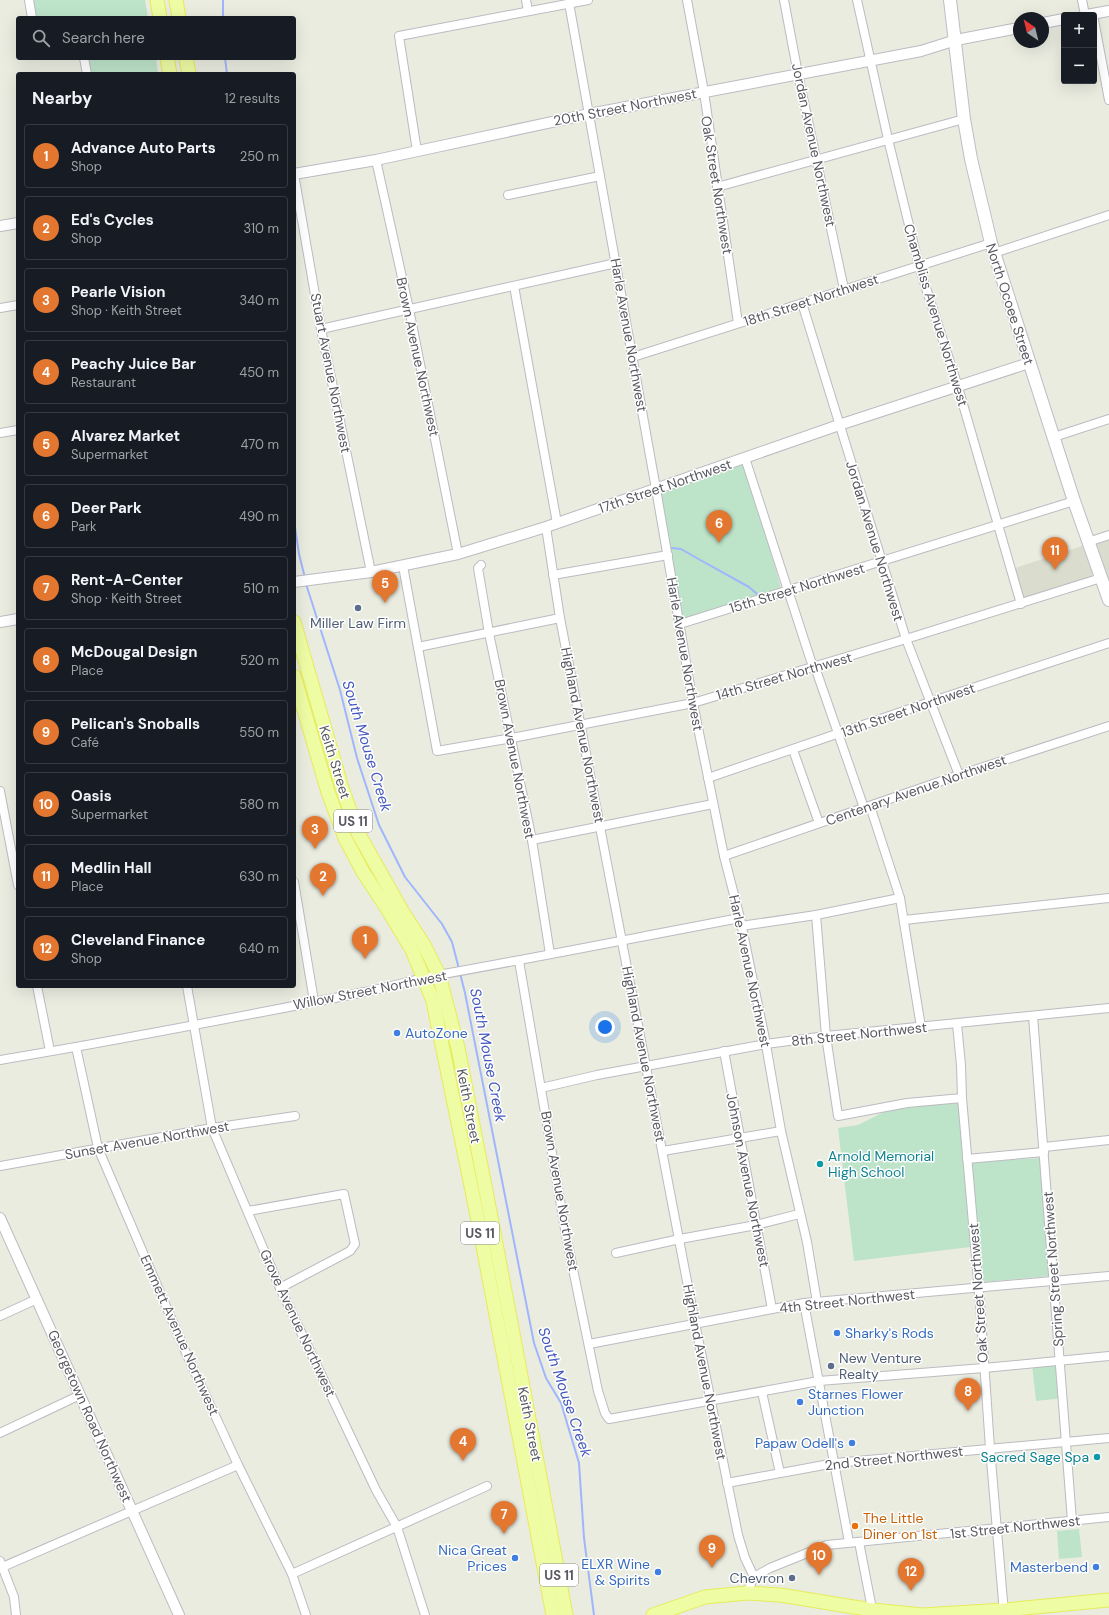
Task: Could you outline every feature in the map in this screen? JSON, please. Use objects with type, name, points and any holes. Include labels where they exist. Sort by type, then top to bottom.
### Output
[{"type":"main road","points":[[157,0],[160,16]]},
{"type":"main road","points":[[176,0],[179,16]]},
{"type":"main road","name":"North Ocoee Street","points":[[950,0],[956,40],[964,119],[978,193],[992,248],[1074,501],[1109,600]]},
{"type":"main road","points":[[167,60],[170,72]]},
{"type":"main road","points":[[186,60],[189,72]]},
{"type":"main road","name":"Keith Street","points":[[296,629],[342,788],[358,833],[387,885],[424,945],[439,975],[458,1048],[490,1212],[528,1447],[553,1615]]},
{"type":"main road","name":"Keith Street","points":[[296,683],[328,792],[345,838],[363,872],[412,950],[435,1008],[477,1215],[528,1447],[567,1614]]},
{"type":"main road","points":[[477,1215],[490,1212]]},
{"type":"main road","points":[[653,1615],[705,1597],[747,1593],[780,1595],[873,1613],[922,1615],[1004,1612],[1109,1600]]},
{"type":"street","points":[[29,0],[32,16]]},
{"type":"street","points":[[526,0],[528,11]]},
{"type":"street","points":[[417,151],[399,36],[588,0]]},
{"type":"street","name":"Oak Street Northwest","points":[[687,0],[704,92],[738,323]]},
{"type":"street","name":"Jordan Avenue Northwest","points":[[784,0],[798,74],[844,289]]},
{"type":"street","name":"Chambliss Avenue Northwest","points":[[857,0],[872,60],[888,139],[919,266],[958,386],[1021,604]]},
{"type":"street","points":[[1082,0],[1088,12]]},
{"type":"street","name":"Harle Avenue Northwest","points":[[569,3],[693,702],[724,856],[740,922],[766,1044],[781,1131],[806,1242],[817,1302]]},
{"type":"street","points":[[1097,14],[1109,11]]},
{"type":"street","points":[[1049,22],[1061,20]]},
{"type":"street","name":"20th Street Northwest","points":[[296,174],[376,160],[589,114],[920,51],[956,40],[1013,29]]},
{"type":"street","points":[[1097,47],[1109,100]]},
{"type":"street","points":[[84,60],[87,72]]},
{"type":"street","points":[[717,186],[964,119]]},
{"type":"street","name":"Brown Avenue Northwest","points":[[376,160],[458,554]]},
{"type":"street","points":[[508,195],[600,176]]},
{"type":"street","name":"Stuart Avenue Northwest","points":[[296,186],[320,329],[371,572]]},
{"type":"street","name":"18th Street Northwest","points":[[633,357],[919,266],[992,248],[1109,215]]},
{"type":"street","points":[[0,226],[16,223]]},
{"type":"street","points":[[320,329],[616,264]]},
{"type":"street","points":[[514,286],[557,523]]},
{"type":"street","name":"Jordan Avenue Northwest","points":[[802,303],[906,639],[959,775]]},
{"type":"street","points":[[0,308],[16,305]]},
{"type":"street","name":"17th Street Northwest","points":[[296,582],[371,572],[458,554],[546,527],[839,425],[1029,363]]},
{"type":"street","points":[[1054,437],[1109,419]]},
{"type":"street","points":[[0,433],[16,430]]},
{"type":"street","points":[[745,458],[811,660],[815,667],[838,735],[867,807],[900,898],[921,1027]]},
{"type":"street","name":"15th Street Northwest","points":[[680,624],[1074,501]]},
{"type":"street","name":"Highland Avenue Northwest","points":[[546,527],[560,618],[695,1323],[738,1535],[745,1558],[754,1577]]},
{"type":"street","points":[[1088,542],[1109,535]]},
{"type":"street","points":[[553,575],[668,555]]},
{"type":"street","name":"Brown Avenue Northwest","points":[[481,565],[478,568],[489,633],[532,840],[550,954]]},
{"type":"street","points":[[403,566],[418,646],[560,618]]},
{"type":"street","name":"14th Street Northwest","points":[[418,646],[437,751],[581,725],[693,702],[815,667],[1101,578]]},
{"type":"street","points":[[0,622],[16,620]]},
{"type":"street","name":"13th Street Northwest","points":[[708,778],[1109,643]]},
{"type":"street","name":"Centenary Avenue Northwest","points":[[724,856],[959,775],[1109,726]]},
{"type":"street","points":[[792,750],[819,824]]},
{"type":"street","points":[[328,792],[342,788]]},
{"type":"street","points":[[0,791],[16,875]]},
{"type":"street","points":[[532,840],[713,804]]},
{"type":"street","points":[[296,894],[314,1001]]},
{"type":"street","name":"Willow Street Northwest","points":[[0,1060],[194,1025],[439,975],[463,972],[621,940],[740,922],[816,915],[900,898]]},
{"type":"street","points":[[904,920],[1109,898]]},
{"type":"street","points":[[816,915],[826,1036],[838,1116],[907,1103],[962,1098]]},
{"type":"street","name":"Brown Avenue Northwest","points":[[519,961],[566,1235],[598,1391],[605,1413],[609,1419],[711,1401]]},
{"type":"street","points":[[37,988],[50,1051]]},
{"type":"street","name":"Grove Avenue Northwest","points":[[187,988],[212,1128],[280,1288],[376,1490],[397,1527],[425,1615]]},
{"type":"street","name":"8th Street Northwest","points":[[542,1088],[597,1075],[766,1044],[826,1036],[1109,1008]]},
{"type":"street","name":"Spring Street Northwest","points":[[1033,1016],[1072,1521]]},
{"type":"street","name":"Oak Street Northwest","points":[[957,1024],[996,1529],[1004,1612]]},
{"type":"street","name":"Emmett Avenue Northwest","points":[[76,1047],[98,1148],[187,1355],[238,1465],[292,1574],[306,1615]]},
{"type":"street","name":"Johnson Avenue Northwest","points":[[724,1051],[772,1309]]},
{"type":"street","name":"Sunset Avenue Northwest","points":[[0,1166],[212,1128],[295,1116]]},
{"type":"street","points":[[663,1150],[781,1131]]},
{"type":"street","points":[[967,1159],[1109,1140]]},
{"type":"street","points":[[248,1211],[344,1194],[355,1244],[350,1251],[280,1288]]},
{"type":"street","points":[[616,1253],[756,1225],[799,1214]]},
{"type":"street","name":"Georgetown Road Northwest","points":[[0,1218],[179,1615]]},
{"type":"street","name":"4th Street Northwest","points":[[589,1344],[804,1303],[1109,1276]]},
{"type":"street","points":[[0,1316],[37,1300]]},
{"type":"street","points":[[804,1303],[849,1542]]},
{"type":"street","points":[[711,1401],[819,1381],[984,1368],[1109,1356]]},
{"type":"street","points":[[762,1392],[780,1473]]},
{"type":"street","points":[[0,1433],[80,1395]]},
{"type":"street","name":"2nd Street Northwest","points":[[728,1483],[835,1463],[1109,1438]]},
{"type":"street","points":[[16,1615],[14,1597],[1,1566],[238,1465]]},
{"type":"street","points":[[292,1574],[487,1486]]},
{"type":"street","name":"1st Street Northwest","points":[[754,1577],[770,1568],[827,1545],[1109,1518]]},
{"type":"street","points":[[859,1542],[873,1613]]},
{"type":"street","points":[[747,1593],[754,1577]]},
{"type":"shaded area","points":[[1109,537],[1109,582],[1104,567],[1092,571],[1092,576],[1024,597],[1015,568]]},
{"type":"green space","points":[[33,0],[145,0],[148,16],[36,16]]},
{"type":"green space","points":[[88,60],[156,60],[158,72],[91,72]]},
{"type":"green space","points":[[741,464],[744,465],[747,471],[781,588],[685,618],[681,614],[661,494],[662,491]]},
{"type":"green space","points":[[959,1103],[963,1163],[1040,1158],[1049,1276],[983,1282],[979,1246],[854,1261],[838,1128],[858,1125],[884,1112],[894,1109]]},
{"type":"green space","points":[[1059,1361],[1063,1398],[1036,1401],[1032,1364]]},
{"type":"green space","points":[[1079,1529],[1082,1557],[1059,1559],[1057,1531]]},
{"type":"waterway","name":"South Mouse Creek","points":[[223,0],[223,16]]},
{"type":"waterway","name":"South Mouse Creek","points":[[225,60],[227,72]]},
{"type":"waterway","name":"South Mouse Creek","points":[[296,534],[305,578]]},
{"type":"waterway","points":[[672,548],[681,549],[749,587],[757,594]]},
{"type":"waterway","name":"South Mouse Creek","points":[[306,584],[340,690],[357,758],[379,825],[405,877],[442,924],[452,942],[459,969]]},
{"type":"waterway","name":"South Mouse Creek","points":[[460,973],[534,1343],[546,1378],[561,1403],[579,1463],[584,1538],[594,1615]]},
{"type":"place","name":"Deer Park","points":[[719,543]]},
{"type":"place","name":"Medlin Hall","points":[[1055,570]]},
{"type":"place","name":"Alvarez Market","points":[[385,603]]},
{"type":"place","name":"Miller Law Firm","points":[[358,608]]},
{"type":"place","name":"Pearle Vision","points":[[315,849]]},
{"type":"place","name":"Ed's Cycles","points":[[323,896]]},
{"type":"place","name":"Advance Auto Parts","points":[[365,959]]},
{"type":"place","name":"AutoZone","points":[[397,1033]]},
{"type":"place","name":"Arnold Memorial High School","points":[[820,1164]]},
{"type":"place","name":"Sharky's Rods","points":[[837,1333]]},
{"type":"place","name":"New Venture Realty","points":[[831,1366]]},
{"type":"place","name":"Starnes Flower Junction","points":[[800,1402]]},
{"type":"place","name":"McDougal Design","points":[[968,1411]]},
{"type":"place","name":"Papaw Odell's","points":[[852,1443]]},
{"type":"place","name":"Sacred Sage Spa","points":[[1097,1457]]},
{"type":"place","name":"Peachy Juice Bar","points":[[463,1461]]},
{"type":"place","name":"The Little Diner on 1st","points":[[855,1526]]},
{"type":"place","name":"Rent-A-Center","points":[[504,1534]]},
{"type":"place","name":"Nica Great Prices","points":[[515,1558]]},
{"type":"place","name":"Masterbend","points":[[1096,1567]]},
{"type":"place","name":"Pelican's Snoballs","points":[[712,1568]]},
{"type":"place","name":"ELXR Wine & Spirits","points":[[658,1572]]},
{"type":"place","name":"Oasis","points":[[819,1575]]},
{"type":"place","name":"Chevron","points":[[792,1578]]},
{"type":"place","name":"Cleveland Finance","points":[[911,1591]]}]
